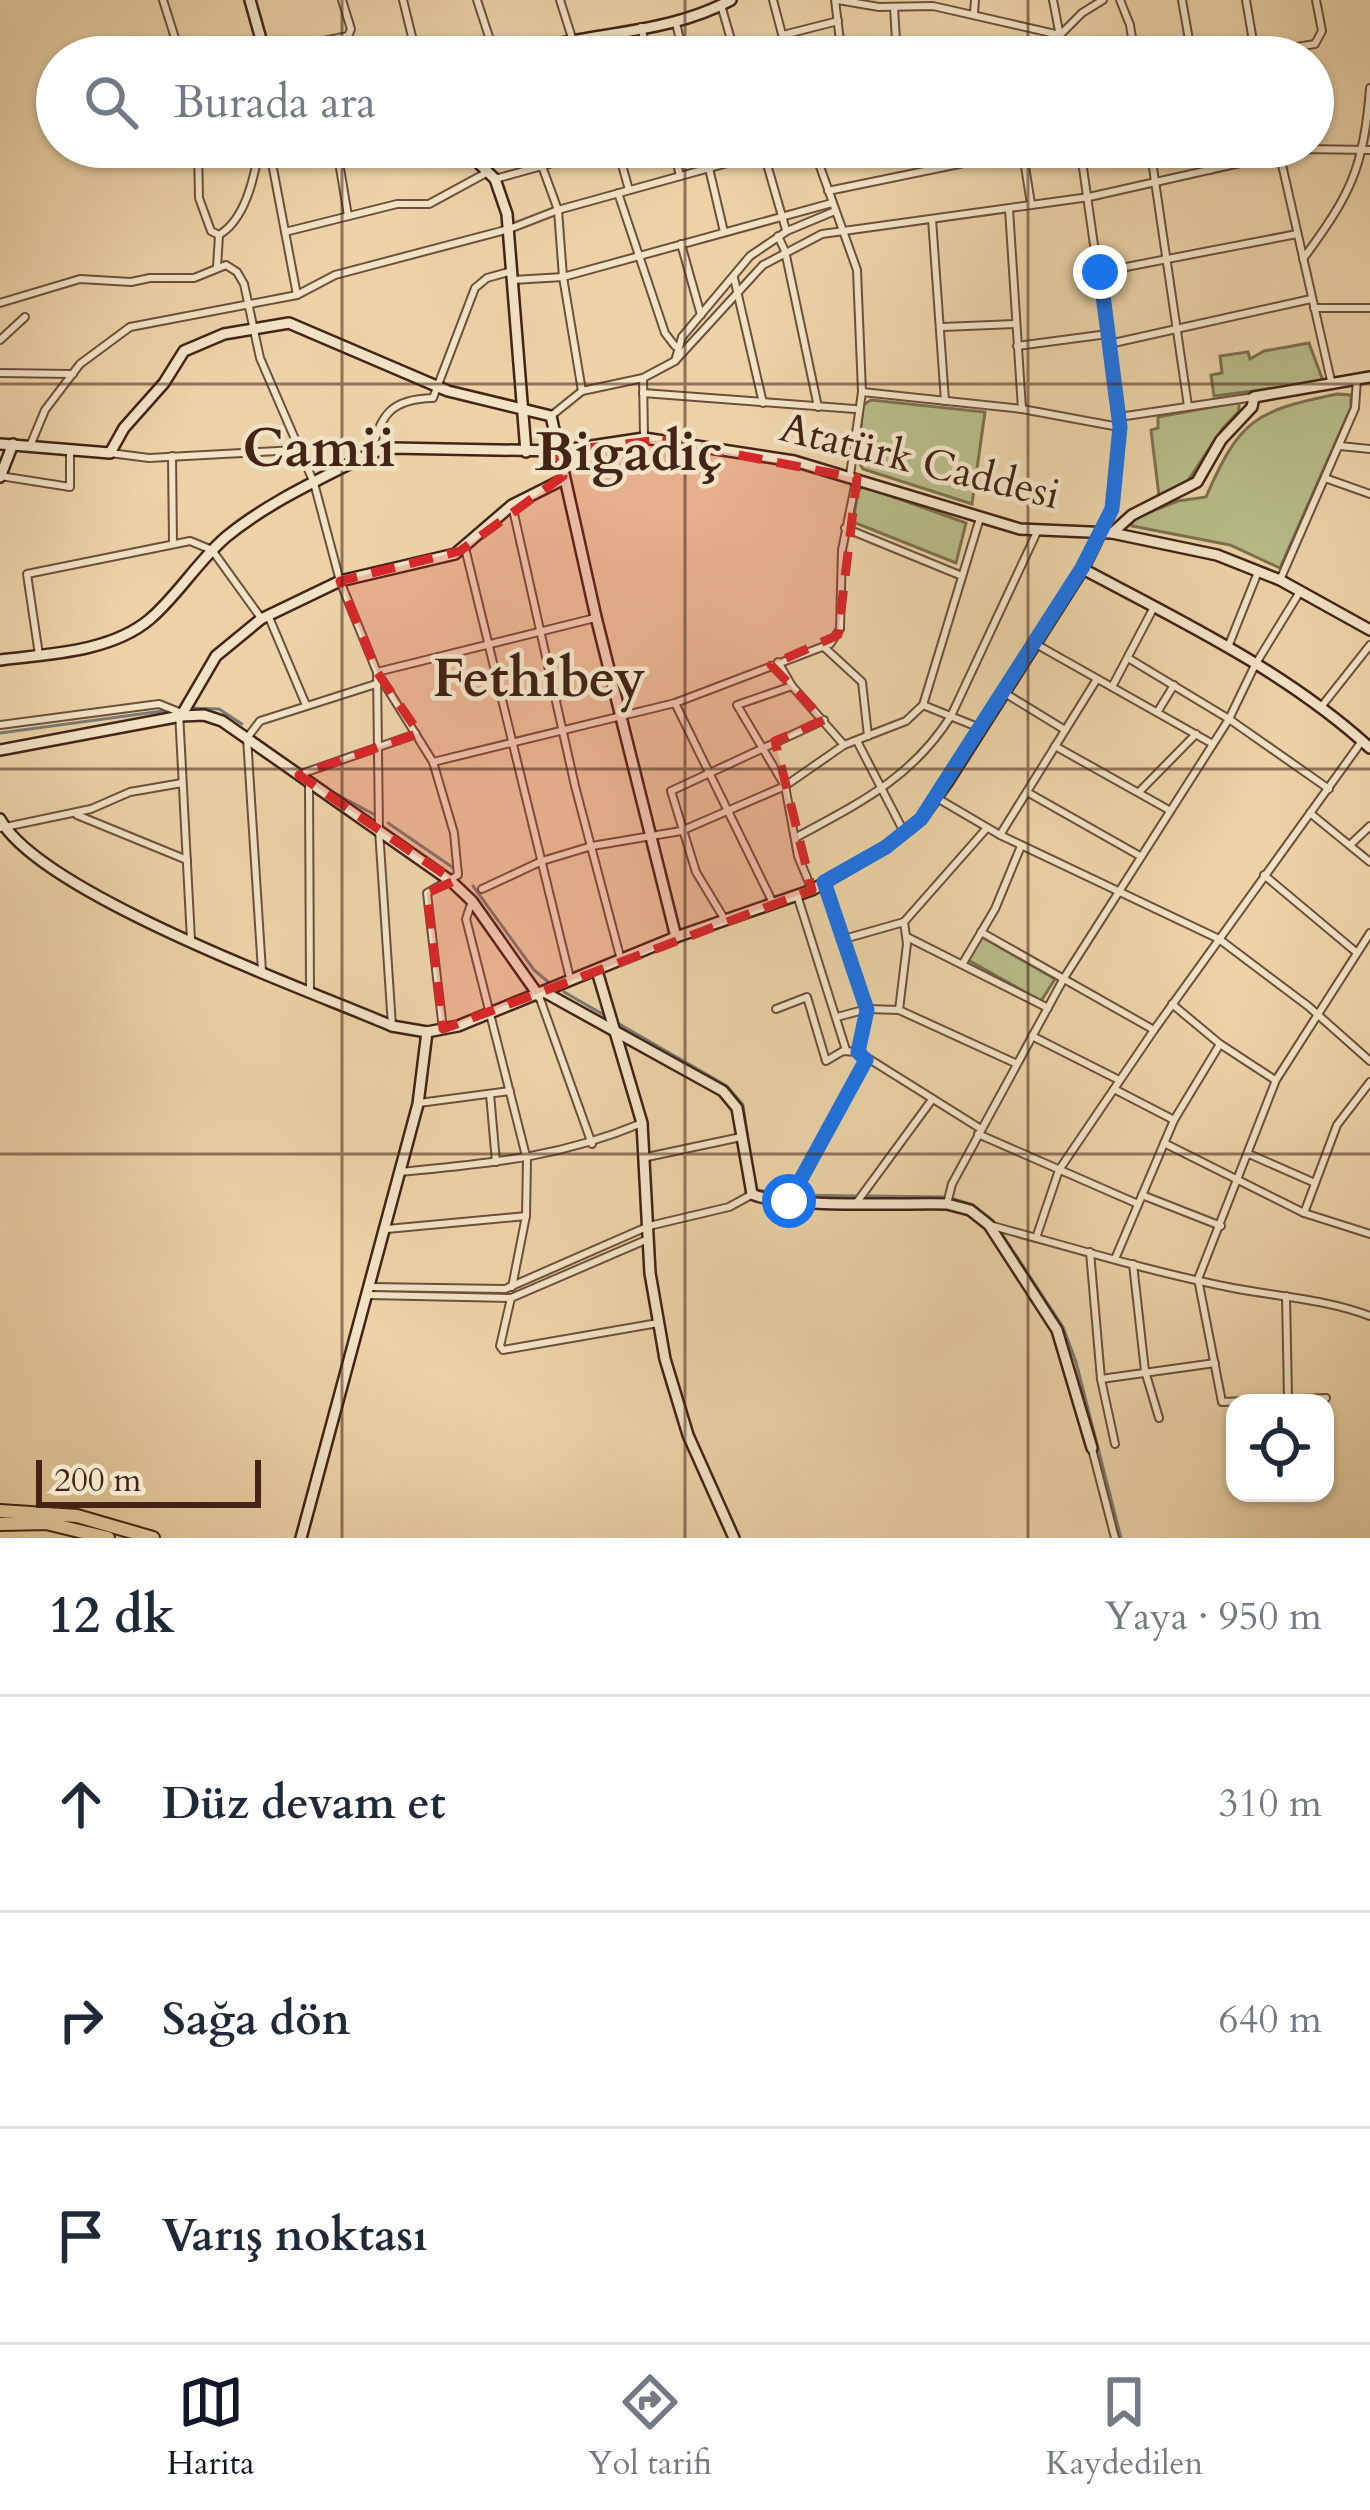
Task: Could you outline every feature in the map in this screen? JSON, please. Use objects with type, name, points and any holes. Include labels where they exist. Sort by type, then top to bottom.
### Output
[{"type":"highway","points":[[0,1511],[77,1516],[153,1538]]},
{"type":"highway","points":[[0,1524],[46,1523],[109,1538]]},
{"type":"street","points":[[163,0],[174,36]]},
{"type":"street","points":[[250,0],[260,36]]},
{"type":"street","points":[[342,0],[351,28],[348,36]]},
{"type":"street","points":[[403,0],[412,36]]},
{"type":"street","points":[[477,0],[489,36]]},
{"type":"street","points":[[560,0],[571,36]]},
{"type":"street","points":[[773,0],[782,35],[838,21]]},
{"type":"street","points":[[840,36],[836,0],[932,6],[1060,35]]},
{"type":"street","points":[[974,14],[975,0]]},
{"type":"street","points":[[1053,0],[1060,35]]},
{"type":"street","points":[[1060,35],[1103,0]]},
{"type":"street","points":[[1120,0],[1132,36]]},
{"type":"street","points":[[1181,0],[1188,36]]},
{"type":"street","points":[[1247,0],[1253,36]]},
{"type":"street","points":[[1316,0],[1319,36]]},
{"type":"street","points":[[596,36],[676,23],[726,2],[732,36]]},
{"type":"street","points":[[894,6],[896,36]]},
{"type":"street","points":[[676,23],[679,36]]},
{"type":"street","points":[[641,27],[643,36]]},
{"type":"street","points":[[1303,259],[1342,205],[1367,149],[1370,88]]},
{"type":"street","points":[[1334,148],[1367,149]]},
{"type":"street","points":[[199,168],[200,206],[211,231],[219,235],[226,233],[244,205],[254,168]]},
{"type":"street","points":[[273,168],[297,295]]},
{"type":"street","points":[[340,168],[348,216]]},
{"type":"street","points":[[484,168],[492,175],[509,230],[526,452]]},
{"type":"street","points":[[285,232],[397,204],[435,202],[492,175],[526,168]]},
{"type":"street","points":[[542,168],[558,210],[563,277],[582,391]]},
{"type":"street","points":[[621,168],[629,190]]},
{"type":"street","points":[[678,168],[680,176]]},
{"type":"street","points":[[30,446],[45,410],[73,374],[130,327],[297,295],[335,275],[509,230],[558,210],[709,168],[724,232]]},
{"type":"street","points":[[768,168],[787,231]]},
{"type":"street","points":[[433,762],[676,703],[834,640],[840,628],[856,409],[862,392],[857,270],[820,168]]},
{"type":"street","points":[[828,191],[934,168]]},
{"type":"street","points":[[1025,168],[1031,204]]},
{"type":"street","points":[[1083,168],[1120,427],[1106,533]]},
{"type":"street","points":[[1154,168],[1188,406]]},
{"type":"street","points":[[110,453],[184,351],[224,334],[289,323],[436,386],[551,416],[582,391],[643,378],[675,361],[754,272],[814,237],[1088,196],[1217,168]]},
{"type":"street","points":[[1283,168],[1332,385]]},
{"type":"street","points":[[617,194],[665,334],[676,347]]},
{"type":"street","points":[[371,453],[386,416],[398,403],[433,398],[475,288],[487,278],[563,277],[783,216],[833,207]]},
{"type":"street","points":[[675,361],[676,347],[750,256],[833,207]]},
{"type":"street","points":[[1009,207],[1022,409]]},
{"type":"street","points":[[932,218],[945,401]]},
{"type":"street","points":[[1100,272],[1297,234]]},
{"type":"street","points":[[217,267],[219,235]]},
{"type":"street","points":[[778,236],[818,407]]},
{"type":"street","points":[[681,244],[701,316]]},
{"type":"street","points":[[0,302],[80,279],[194,278],[226,266],[237,272],[260,358],[314,483],[340,581],[377,672],[433,762],[457,849],[459,871],[452,881],[427,893],[443,1029]]},
{"type":"street","points":[[734,278],[763,403]]},
{"type":"street","points":[[1109,344],[1313,303],[1370,308]]},
{"type":"street","points":[[0,340],[25,317]]},
{"type":"street","points":[[942,327],[1016,324]]},
{"type":"street","points":[[1017,346],[1108,334]]},
{"type":"street","points":[[0,373],[73,374]]},
{"type":"street","points":[[1119,417],[1370,377]]},
{"type":"street","points":[[643,378],[644,438]]},
{"type":"street","points":[[1280,580],[1355,408],[1357,380]]},
{"type":"street","points":[[862,392],[1022,409],[1120,427]]},
{"type":"street","points":[[644,393],[856,409]]},
{"type":"street","points":[[2,825],[27,850],[81,887],[191,940],[392,1025],[427,1032],[490,1015],[676,938],[812,890],[921,819],[1106,533],[1132,514],[1197,482],[1221,440],[1252,407],[1254,397]]},
{"type":"street","points":[[551,416],[676,938]]},
{"type":"street","name":"Atatürk Caddesi","points":[[0,660],[87,647],[136,629],[237,528],[371,453],[391,448],[558,451],[644,438],[794,460],[980,518],[1038,531],[1106,533],[1190,548],[1280,580],[1370,630]]},
{"type":"street","points":[[0,444],[149,458],[297,450]]},
{"type":"street","points":[[13,444],[0,477],[70,488],[70,452]]},
{"type":"street","points":[[1340,446],[1370,449]]},
{"type":"street","points":[[172,456],[173,544]]},
{"type":"street","points":[[191,940],[181,716],[216,656],[265,617],[340,581],[450,556],[466,548],[512,505],[564,478]]},
{"type":"street","points":[[1325,478],[1370,494]]},
{"type":"street","points":[[512,505],[621,960]]},
{"type":"street","points":[[482,889],[542,861],[592,846],[681,831],[731,812],[785,786],[844,746],[906,721],[923,705],[980,518]]},
{"type":"street","points":[[845,527],[962,576]]},
{"type":"street","points":[[796,838],[881,790],[915,764],[951,716],[1038,531]]},
{"type":"street","points":[[39,655],[27,574],[195,541],[212,550],[265,617],[306,706]]},
{"type":"street","points":[[466,548],[571,982]]},
{"type":"street","points":[[1036,1238],[1059,1170],[1264,875],[1366,744],[1321,707],[1228,646],[1082,568]]},
{"type":"street","points":[[1228,646],[1258,570]]},
{"type":"street","points":[[947,1204],[952,1184],[1064,978],[1229,719],[1255,665],[1301,590]]},
{"type":"street","points":[[1112,687],[1154,607]]},
{"type":"street","points":[[377,672],[596,617]]},
{"type":"street","points":[[1034,643],[1211,743]]},
{"type":"street","points":[[1321,707],[1370,645]]},
{"type":"street","points":[[824,646],[862,682],[868,736]]},
{"type":"street","points":[[1128,658],[1229,719],[1329,790]]},
{"type":"street","points":[[778,662],[792,686],[844,746]]},
{"type":"street","points":[[377,672],[380,830],[392,1025]]},
{"type":"street","points":[[1000,835],[1097,679]]},
{"type":"street","points":[[262,970],[247,738],[260,721],[376,685]]},
{"type":"street","points":[[1158,711],[1174,685]]},
{"type":"street","points":[[792,686],[737,705],[785,786],[802,872],[812,890]]},
{"type":"street","points":[[1003,692],[1065,730]]},
{"type":"street","points":[[676,703],[773,903]]},
{"type":"street","points":[[0,725],[159,704],[172,706],[181,716]]},
{"type":"street","points":[[923,705],[980,728]]},
{"type":"street","points":[[0,750],[181,716],[213,716],[247,738],[452,881],[472,901],[543,994],[592,1144]]},
{"type":"street","points":[[725,920],[696,872],[671,791],[824,719]]},
{"type":"street","points":[[299,776],[416,734]]},
{"type":"street","points":[[1138,793],[1196,734]]},
{"type":"street","points":[[857,741],[904,832]]},
{"type":"street","points":[[1055,746],[1169,810]]},
{"type":"street","points":[[2,825],[74,813],[130,792],[183,783]]},
{"type":"street","points":[[309,784],[310,991]]},
{"type":"street","points":[[1027,792],[1140,856]]},
{"type":"street","points":[[937,798],[986,829],[1219,939],[1370,1061]]},
{"type":"street","points":[[74,813],[187,860]]},
{"type":"street","points":[[1310,813],[1370,862]]},
{"type":"street","points":[[1350,845],[1370,826]]},
{"type":"street","points":[[844,939],[904,922],[986,829]]},
{"type":"street","points":[[963,963],[1022,846]]},
{"type":"street","points":[[1264,875],[1359,948],[1370,951]]},
{"type":"street","points":[[824,882],[867,1010],[858,1052]]},
{"type":"street","points":[[797,895],[846,1050]]},
{"type":"street","points":[[472,901],[466,919],[527,1160],[526,1216],[512,1287]]},
{"type":"street","points":[[899,1010],[908,937],[904,922]]},
{"type":"street","points":[[981,932],[1154,1030]]},
{"type":"street","points":[[1226,1402],[1222,1402],[1198,1279],[1276,1080],[1370,933]]},
{"type":"street","points":[[908,937],[1048,1007]]},
{"type":"street","points":[[597,971],[642,1123],[658,1323],[677,1406],[734,1538]]},
{"type":"street","points":[[543,994],[723,1091],[737,1108],[752,1194]]},
{"type":"street","points":[[776,1009],[807,997],[826,1061],[846,1050],[858,1052],[980,1131],[1059,1170],[1221,1226]]},
{"type":"street","points":[[1172,1004],[1220,1044],[1276,1080]]},
{"type":"street","points":[[837,1017],[899,1010],[1016,1064]]},
{"type":"street","points":[[305,1538],[418,1103],[427,1032]]},
{"type":"street","points":[[1031,1036],[1120,1080]]},
{"type":"street","points":[[1115,1259],[1174,1120],[1220,1044]]},
{"type":"street","points":[[789,1201],[866,1060]]},
{"type":"street","points":[[1304,1213],[1337,1126],[1370,1082]]},
{"type":"street","points":[[1114,1089],[1174,1120]]},
{"type":"street","points":[[418,1103],[511,1091]]},
{"type":"street","points":[[490,1094],[496,1162]]},
{"type":"street","points":[[857,1202],[932,1101]]},
{"type":"street","points":[[401,1172],[527,1160],[592,1144],[642,1123]]},
{"type":"street","points":[[646,1157],[741,1137]]},
{"type":"street","points":[[1164,1143],[1304,1213],[1370,1234]]},
{"type":"street","points":[[1249,1154],[1315,1183]]},
{"type":"street","points":[[752,1194],[789,1201],[947,1204],[970,1210],[988,1225],[1057,1330],[1115,1538]]},
{"type":"street","points":[[370,1291],[512,1287],[649,1226],[729,1207],[752,1194]]},
{"type":"street","points":[[387,1229],[526,1216]]},
{"type":"street","points":[[988,1225],[1198,1279],[1328,1301],[1370,1316]]},
{"type":"street","points":[[370,1291],[512,1298],[649,1239]]},
{"type":"street","points":[[1090,1252],[1101,1379],[1115,1444]]},
{"type":"street","points":[[1133,1264],[1145,1371],[1159,1418]]},
{"type":"street","points":[[1286,1296],[1288,1394]]},
{"type":"street","points":[[512,1298],[500,1346],[503,1350],[658,1323]]},
{"type":"street","points":[[1101,1379],[1215,1364]]},
{"type":"highlighted area","points":[[662,440],[857,478],[838,635],[771,665],[824,720],[775,741],[812,890],[443,1029],[427,893],[454,881],[299,775],[419,733],[377,672],[340,581],[460,551],[563,476],[558,451]]},
{"type":"green space","points":[[1309,343],[1322,378],[1319,383],[1214,396],[1211,375],[1222,373],[1220,356],[1248,352],[1250,359],[1264,351]]},
{"type":"green space","points":[[1337,394],[1351,395],[1351,407],[1280,568],[1230,545],[1132,526],[1132,519],[1178,501],[1206,497],[1229,450],[1268,413]]},
{"type":"green space","points":[[871,400],[985,412],[972,504],[863,469],[858,461],[863,405]]},
{"type":"green space","points":[[1239,402],[1239,411],[1187,482],[1159,496],[1151,430],[1158,428],[1158,417]]},
{"type":"green space","points":[[863,486],[966,523],[956,563],[853,522]]},
{"type":"green space","points":[[982,937],[1055,979],[1041,1001],[968,960]]},
{"type":"waterway","points":[[191,708],[219,709],[242,724]]},
{"type":"waterway","points":[[0,733],[170,710]]},
{"type":"waterway","points":[[327,789],[377,816]]},
{"type":"waterway","points":[[388,823],[455,869]]},
{"type":"waterway","points":[[473,886],[534,970],[552,985]]},
{"type":"waterway","points":[[564,992],[606,1016]]},
{"type":"waterway","points":[[614,1021],[727,1086],[743,1105],[750,1155]]},
{"type":"waterway","points":[[753,1177],[757,1190],[789,1195]]},
{"type":"waterway","points":[[799,1195],[855,1196]]},
{"type":"waterway","points":[[869,1196],[946,1197]]},
{"type":"waterway","points":[[954,1199],[973,1205],[993,1221]]},
{"type":"waterway","points":[[1002,1234],[1063,1327],[1121,1538]]},
{"type":"district","name":"Camii","points":[[319,449]]},
{"type":"district","name":"Bigadiç","points":[[629,453]]},
{"type":"district","name":"Fethibey","points":[[539,679]]},
{"type":"route","points":[[789,1201],[866,1060],[858,1052],[867,1010],[824,882],[886,847],[921,819],[1082,568],[1112,509],[1120,427],[1100,272]]}]
